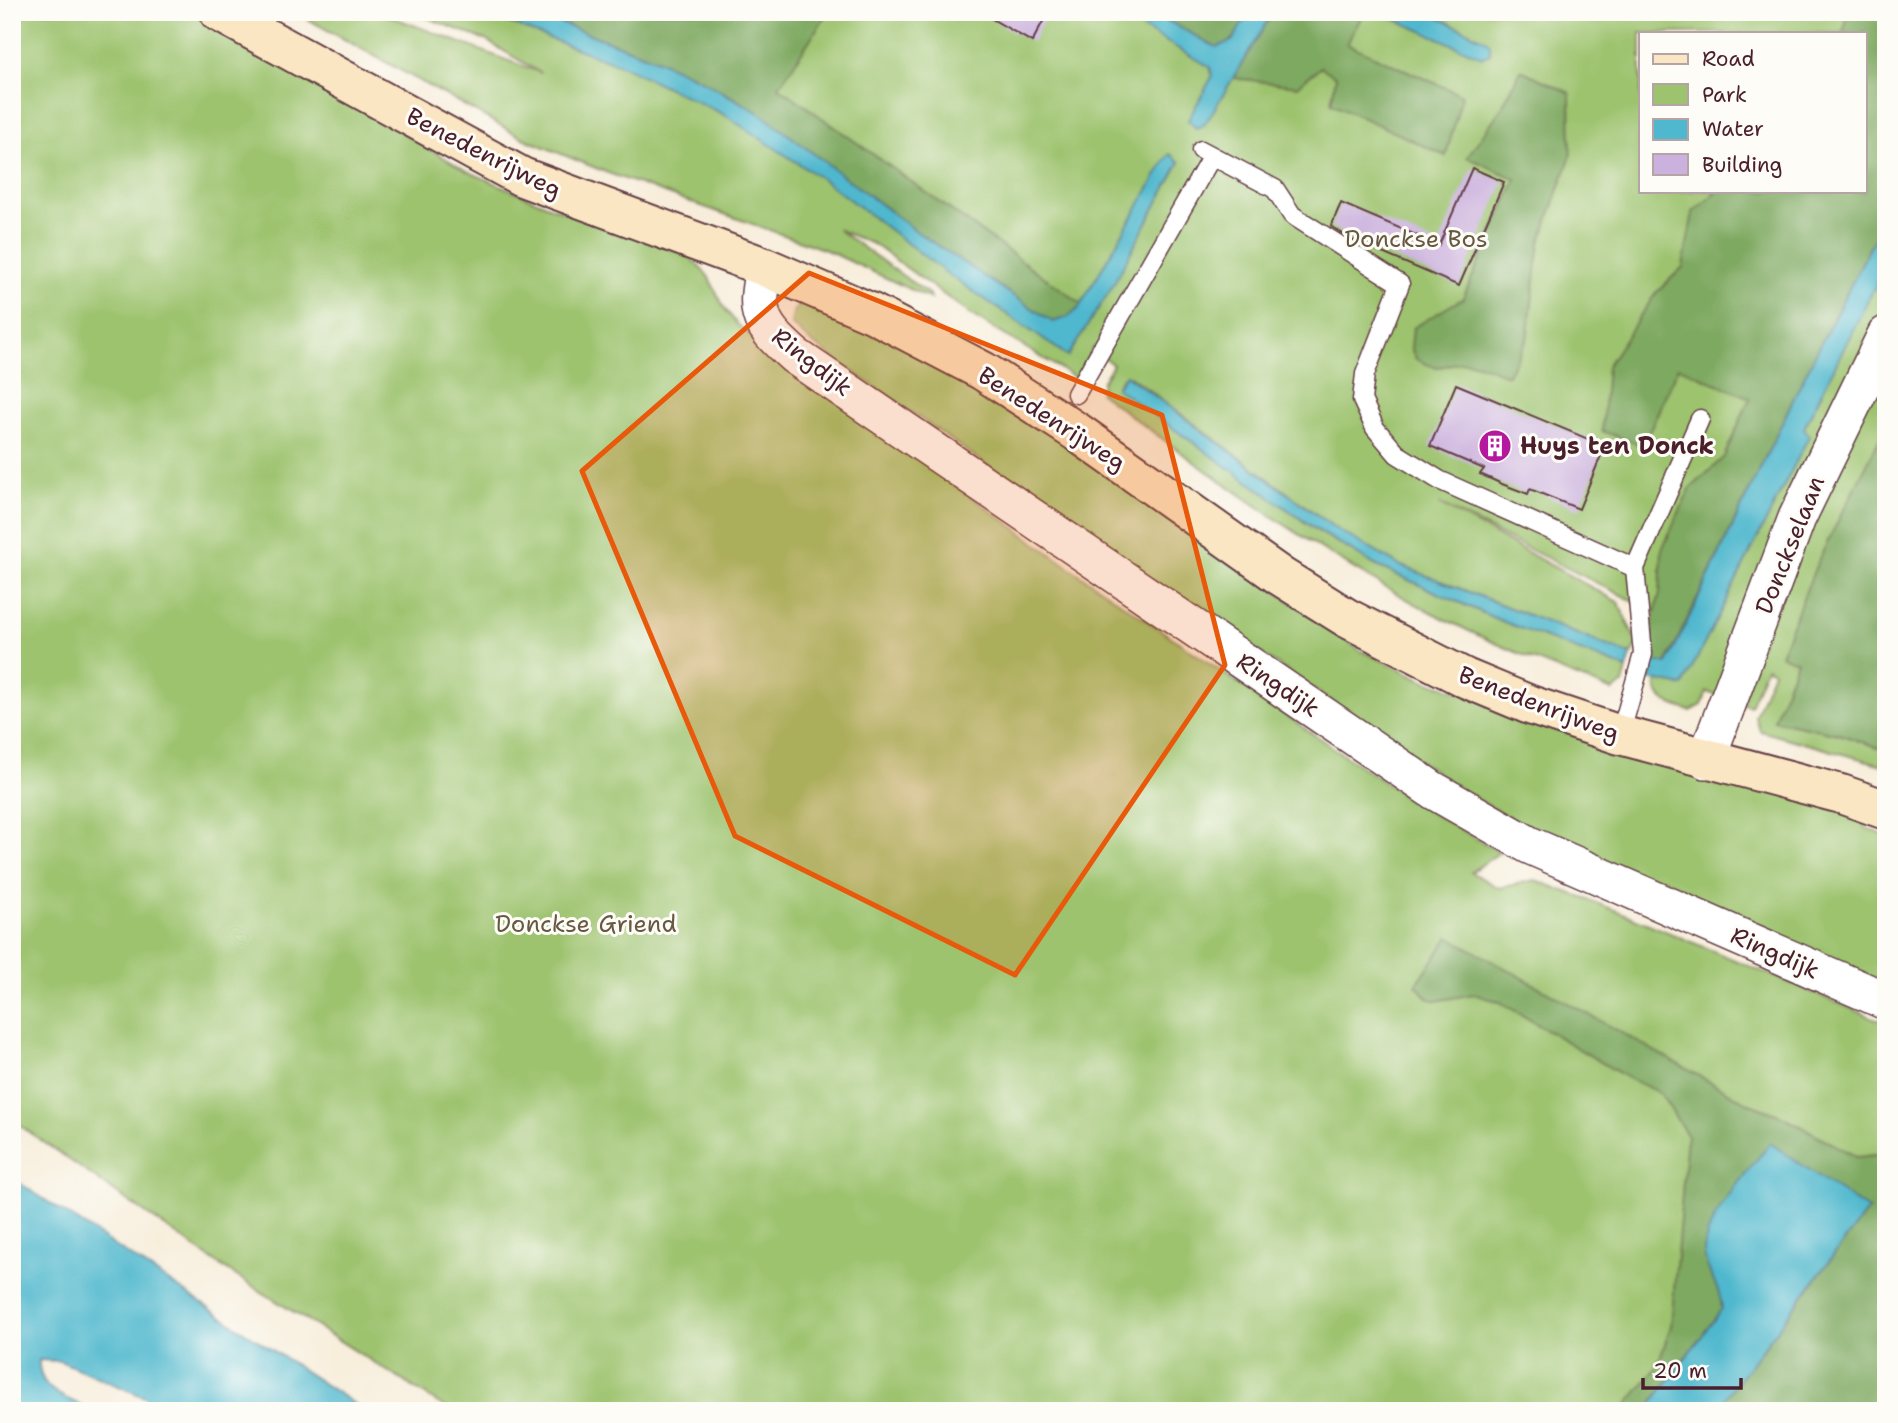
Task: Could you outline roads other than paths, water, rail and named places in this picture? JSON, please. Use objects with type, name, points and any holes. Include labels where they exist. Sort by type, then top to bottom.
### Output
[{"type":"street","name":"Benedenrijweg","points":[[219,12],[522,177],[765,267],[872,313],[983,371],[1077,432],[1269,569],[1347,618],[1465,678],[1530,705],[1620,735],[1841,794],[1886,810]]},
{"type":"street","name":"Ringdijk","points":[[765,267],[758,293],[759,314],[770,335],[795,356],[1431,789],[1540,850],[1886,1001]]},
{"type":"street","name":"Donckselaan","points":[[1706,760],[1797,518],[1886,335]]},
{"type":"lane","points":[[1076,394],[1207,153],[1275,189],[1292,215],[1401,284],[1365,374],[1362,400],[1375,428],[1397,454],[1439,480],[1636,568]]},
{"type":"lane","points":[[1620,735],[1643,654],[1636,568],[1700,419]]},
{"type":"water","points":[[479,12],[531,12],[658,60],[703,81],[761,114],[920,234],[1053,322],[1068,317],[1078,309],[1168,156],[1170,154],[1180,162],[1109,292],[1068,356],[949,275],[825,181],[723,114],[623,66]]},
{"type":"water","points":[[1115,12],[1151,12],[1216,47],[1232,41],[1249,12],[1273,12],[1212,113],[1204,125],[1196,128],[1188,120],[1212,77],[1210,67]]},
{"type":"water","points":[[1378,12],[1427,12],[1486,40],[1490,44],[1490,54],[1482,57]]},
{"type":"water","points":[[1886,216],[1886,264],[1804,428],[1809,436],[1683,686],[1648,679],[1651,661],[1667,664],[1802,381]]},
{"type":"water","points":[[1126,375],[1336,529],[1399,565],[1631,655],[1627,669],[1499,620],[1375,565],[1314,528],[1116,388]]},
{"type":"water","points":[[1770,1143],[1868,1210],[1715,1411],[1646,1411],[1722,1309],[1720,1295],[1705,1259],[1704,1246],[1709,1230],[1727,1198]]},
{"type":"water","points":[[12,1178],[365,1411],[177,1411],[60,1361],[39,1360],[40,1371],[50,1388],[66,1399],[96,1411],[12,1411]]},
{"type":"place","name":"Huys ten Donck","points":[[1495,446]]},
{"type":"park label","name":"Donckse Bos","points":[[1416,239]]},
{"type":"park label","name":"Donckse Griend","points":[[586,924]]}]
